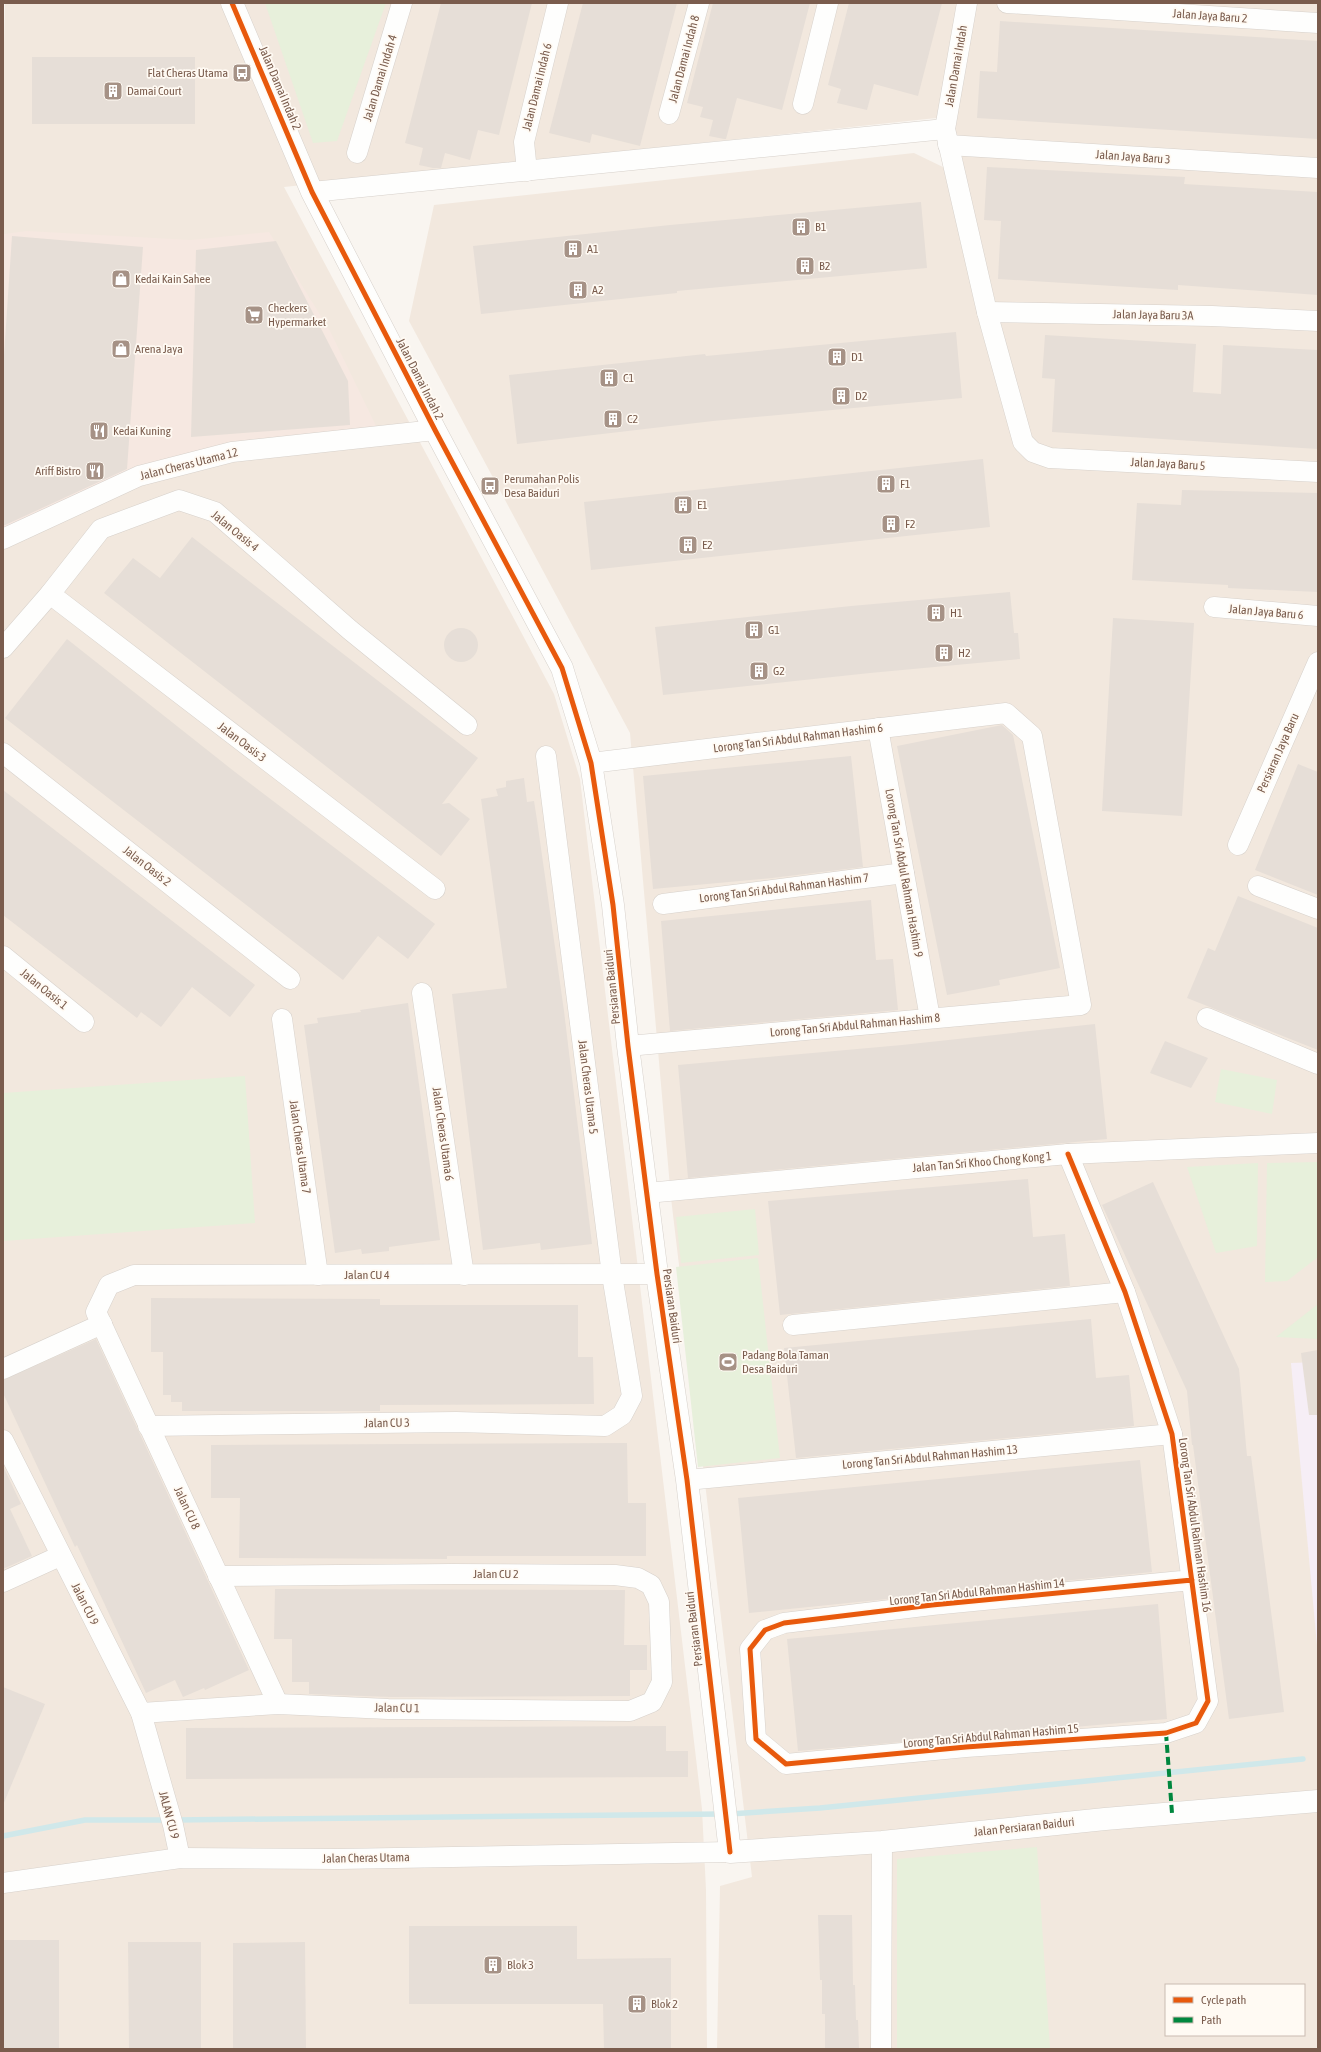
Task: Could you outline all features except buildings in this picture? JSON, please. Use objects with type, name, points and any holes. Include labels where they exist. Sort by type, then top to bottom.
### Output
[{"type":"street","name":"Jalan Damai Indah 2","points":[[232,3],[312,192],[435,430],[562,668],[591,763]]},
{"type":"street","name":"Jalan Damai Indah 4","points":[[357,153],[402,3]]},
{"type":"street","name":"Jalan Damai Indah 6","points":[[527,171],[524,142],[558,3]]},
{"type":"street","name":"Jalan Damai Indah 8","points":[[669,114],[699,3]]},
{"type":"street","points":[[803,104],[828,3]]},
{"type":"street","name":"Jalan Damai Indah","points":[[946,137],[968,3]]},
{"type":"street","name":"Jalan Jaya Baru 2","points":[[1006,3],[1318,23]]},
{"type":"street","name":"Jalan Jaya Baru 3","points":[[312,192],[527,171],[946,137],[1318,168]]},
{"type":"street","points":[[946,137],[987,312]]},
{"type":"street","name":"Jalan Jaya Baru 3A","points":[[987,312],[1212,316],[1318,321]]},
{"type":"street","name":"Jalan Jaya Baru 5","points":[[987,312],[1023,442],[1033,452],[1050,458],[1318,472]]},
{"type":"street","name":"Jalan Cheras Utama 12","points":[[3,538],[139,476],[225,453],[435,430]]},
{"type":"street","name":"Jalan Oasis 4","points":[[3,648],[50,594],[101,529],[179,500],[215,512],[350,630],[467,724]]},
{"type":"street","name":"Jalan Oasis 3","points":[[50,594],[434,889]]},
{"type":"street","name":"Jalan Jaya Baru 6","points":[[1214,607],[1318,616]]},
{"type":"street","name":"Persiaran Jaya Baru","points":[[1238,845],[1318,662]]},
{"type":"street","name":"Lorong Tan Sri Abdul Rahman Hashim 6","points":[[591,763],[1006,713],[1032,736],[1081,1004]]},
{"type":"street","name":"Lorong Tan Sri Abdul Rahman Hashim 9","points":[[878,728],[930,1018]]},
{"type":"street","name":"Jalan Oasis 2","points":[[3,754],[290,979]]},
{"type":"street","name":"Jalan Cheras Utama 5","points":[[546,756],[612,1275],[632,1396],[622,1414]]},
{"type":"street","name":"Persiaran Baiduri","points":[[591,763],[613,905],[628,1046],[657,1274],[687,1480],[730,1852]]},
{"type":"street","name":"Lorong Tan Sri Abdul Rahman Hashim 7","points":[[664,904],[904,873]]},
{"type":"street","points":[[1258,886],[1318,909]]},
{"type":"street","name":"Jalan Oasis 1","points":[[3,956],[84,1022]]},
{"type":"street","name":"Jalan Cheras Utama 6","points":[[422,993],[464,1275]]},
{"type":"street","name":"Lorong Tan Sri Abdul Rahman Hashim 8","points":[[628,1046],[1081,1004]]},
{"type":"street","points":[[1207,1018],[1318,1064]]},
{"type":"street","name":"Jalan Cheras Utama 7","points":[[282,1019],[318,1275]]},
{"type":"street","name":"Jalan Tan Sri Khoo Chong Kong 1","points":[[647,1193],[1068,1154],[1318,1143]]},
{"type":"street","name":"Lorong Tan Sri Abdul Rahman Hashim 16","points":[[1068,1154],[1125,1292],[1172,1434],[1208,1701],[1196,1723]]},
{"type":"street","name":"Jalan CU 4","points":[[99,1318],[109,1285],[134,1275],[657,1274]]},
{"type":"street","points":[[793,1325],[1125,1292]]},
{"type":"street","points":[[3,1369],[99,1318]]},
{"type":"street","name":"Jalan CU 8","points":[[99,1318],[278,1704]]},
{"type":"street","name":"Jalan CU 3","points":[[148,1426],[456,1422],[605,1426],[622,1414]]},
{"type":"street","name":"Lorong Tan Sri Abdul Rahman Hashim 13","points":[[687,1480],[1172,1434]]},
{"type":"street","name":"Jalan CU 9","points":[[3,1440],[60,1556],[141,1713],[158,1772]]},
{"type":"street","points":[[3,1582],[60,1556]]},
{"type":"street","name":"Jalan CU 2","points":[[218,1576],[451,1574],[615,1575],[638,1578],[651,1585],[659,1602],[662,1682],[652,1702]]},
{"type":"street","name":"Lorong Tan Sri Abdul Rahman Hashim 14","points":[[786,1764],[756,1739],[750,1649],[765,1630],[784,1623],[924,1606],[1192,1580]]},
{"type":"street","name":"Jalan CU 1","points":[[141,1713],[278,1704],[388,1709],[630,1711],[652,1702]]},
{"type":"street","name":"Lorong Tan Sri Abdul Rahman Hashim 15","points":[[786,1764],[966,1747],[1166,1733],[1196,1723]]},
{"type":"street","name":"JALAN CU 9","points":[[158,1772],[173,1825],[180,1858]]},
{"type":"street","name":"Jalan Persiaran Baiduri","points":[[730,1852],[882,1842],[1105,1819],[1318,1801]]},
{"type":"street","points":[[881,2049],[882,1842]]},
{"type":"street","name":"Jalan Cheras Utama","points":[[3,1884],[180,1858],[338,1859],[730,1852]]},
{"type":"shaded area","points":[[5,3],[1318,3],[1318,2049],[717,2049],[720,1886],[752,1877],[671,1198],[630,733],[409,321],[434,205],[914,153],[945,168],[955,116],[284,187],[554,694],[580,779],[702,1809],[706,1890],[707,2049],[3,2049],[3,83]]},
{"type":"shaded area","points":[[27,231],[191,240],[269,232],[330,331],[378,430],[234,444],[3,531],[3,236],[4,234]]},
{"type":"shaded area","points":[[1318,1362],[1318,1656],[1291,1363]]},
{"type":"green space","points":[[265,3],[386,3],[337,141],[313,143]]},
{"type":"green space","points":[[1221,1069],[1277,1080],[1272,1114],[1215,1102]]},
{"type":"green space","points":[[245,1076],[255,1223],[3,1241],[3,1093]]},
{"type":"green space","points":[[1318,1162],[1318,1257],[1287,1281],[1265,1282],[1267,1163]]},
{"type":"green space","points":[[1258,1163],[1257,1246],[1216,1253],[1187,1167]]},
{"type":"green space","points":[[755,1209],[759,1255],[681,1263],[676,1217]]},
{"type":"green space","name":"Padang Bola Taman Desa Baiduri","points":[[758,1258],[780,1458],[698,1467],[676,1267]]},
{"type":"green space","points":[[1318,1304],[1318,1339],[1276,1337]]},
{"type":"green space","points":[[1037,1847],[1050,2049],[897,2049],[897,1859]]},
{"type":"waterway","points":[[730,1814],[820,1808],[1303,1759]]},
{"type":"waterway","points":[[176,1820],[721,1814]]},
{"type":"waterway","points":[[3,1836],[85,1820],[167,1820]]},
{"type":"marked path","points":[[1166,1733],[1172,1813]]},
{"type":"cycle path","points":[[232,3],[312,192],[435,430],[562,668],[591,763],[613,905],[628,1046],[657,1274],[687,1480],[730,1852]]},
{"type":"cycle path","points":[[1068,1154],[1125,1292],[1172,1434],[1208,1701],[1196,1723],[1166,1733],[966,1747],[786,1764],[756,1739],[750,1649],[765,1630],[784,1623],[932,1605],[1192,1580]]},
{"type":"place","name":"Flat Cheras Utama","points":[[242,73]]},
{"type":"place","name":"Damai Court","points":[[113,91]]},
{"type":"place","name":"B1","points":[[801,227]]},
{"type":"place","name":"A1","points":[[573,249]]},
{"type":"place","name":"B2","points":[[805,266]]},
{"type":"place","name":"Kedai Kain Sahee","points":[[121,279]]},
{"type":"place","name":"A2","points":[[578,290]]},
{"type":"place","name":"Checkers Hypermarket","points":[[254,315]]},
{"type":"place","name":"Arena Jaya","points":[[121,349]]},
{"type":"place","name":"D1","points":[[837,357]]},
{"type":"place","name":"C1","points":[[609,378]]},
{"type":"place","name":"D2","points":[[841,396]]},
{"type":"place","name":"C2","points":[[613,419]]},
{"type":"place","name":"Kedai Kuning","points":[[99,431]]},
{"type":"place","name":"Ariff Bistro","points":[[95,471]]},
{"type":"place","name":"F1","points":[[886,484]]},
{"type":"place","name":"Perumahan Polis Desa Baiduri","points":[[490,486]]},
{"type":"place","name":"E1","points":[[683,505]]},
{"type":"place","name":"F2","points":[[891,524]]},
{"type":"place","name":"E2","points":[[688,545]]},
{"type":"place","name":"H1","points":[[936,613]]},
{"type":"place","name":"G1","points":[[754,630]]},
{"type":"place","name":"H2","points":[[944,653]]},
{"type":"place","name":"G2","points":[[759,671]]},
{"type":"place","name":"Padang Bola Taman Desa Baiduri","points":[[728,1362]]},
{"type":"place","name":"Blok 3","points":[[493,1965]]},
{"type":"place","name":"Blok 2","points":[[637,2004]]}]
